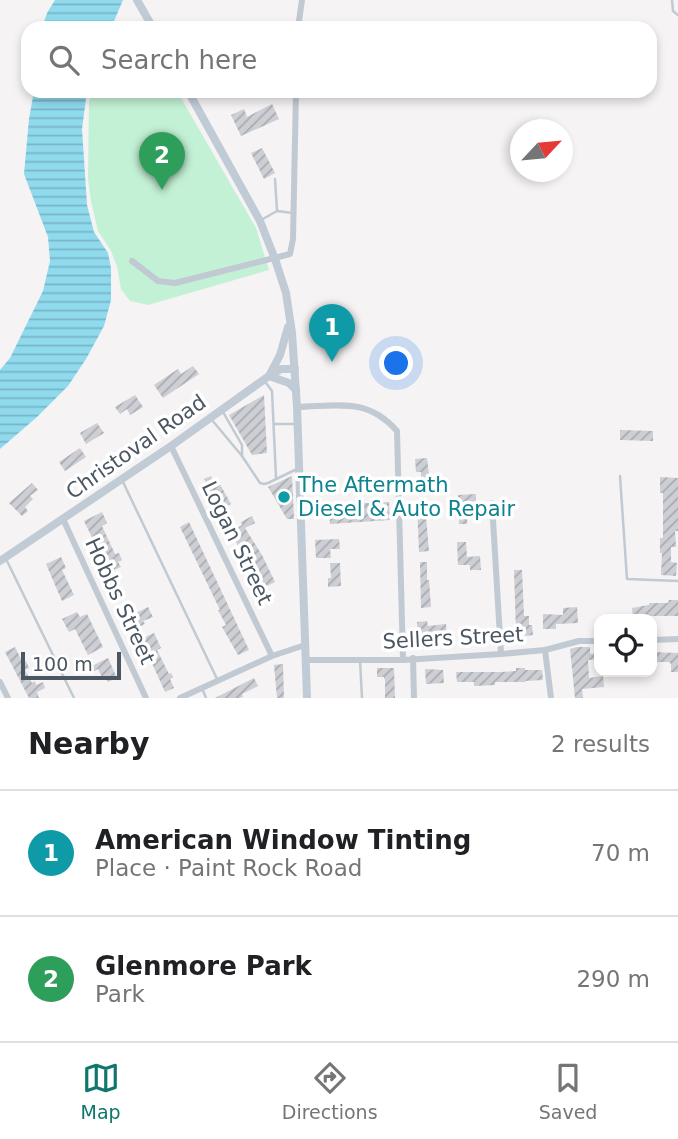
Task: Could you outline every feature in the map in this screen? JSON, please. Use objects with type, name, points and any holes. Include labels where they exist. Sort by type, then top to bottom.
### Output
[{"type":"main road","points":[[137,0],[149,21]]},
{"type":"main road","points":[[192,98],[260,221],[286,293],[298,424],[307,698]]},
{"type":"main road","points":[[289,318],[285,342],[266,378],[289,383],[296,390]]},
{"type":"main road","name":"Christoval Road","points":[[3,559],[171,446],[266,378],[281,369],[295,369]]},
{"type":"street","points":[[299,21],[302,0]]},
{"type":"street","points":[[132,261],[158,281],[174,283],[290,254],[293,239],[296,98]]},
{"type":"street","points":[[297,407],[353,405],[373,410],[397,430],[403,660]]},
{"type":"street","name":"Logan Street","points":[[171,446],[272,656]]},
{"type":"street","points":[[492,503],[501,654]]},
{"type":"street","name":"Hobbs Street","points":[[63,519],[146,698]]},
{"type":"street","points":[[657,640],[678,639]]},
{"type":"street","name":"Sellers Street","points":[[307,660],[403,660],[501,654],[545,650],[579,641],[594,641]]},
{"type":"street","points":[[180,698],[272,656],[305,645]]},
{"type":"street","points":[[545,650],[551,698]]},
{"type":"street","points":[[413,658],[414,698]]},
{"type":"street","points":[[0,682],[9,698]]},
{"type":"lane","points":[[672,0],[673,11],[678,15]]},
{"type":"lane","points":[[275,179],[277,211]]},
{"type":"lane","points":[[260,221],[277,211],[293,213]]},
{"type":"lane","points":[[266,378],[272,391],[276,479]]},
{"type":"lane","points":[[222,410],[242,445],[242,456]]},
{"type":"lane","points":[[211,418],[260,482],[264,484],[299,468]]},
{"type":"lane","points":[[274,424],[298,424]]},
{"type":"lane","points":[[620,476],[627,579],[678,581]]},
{"type":"lane","points":[[121,479],[218,681]]},
{"type":"lane","points":[[3,559],[74,698]]},
{"type":"lane","points":[[360,660],[362,698]]},
{"type":"lane","points":[[202,688],[206,698]]},
{"type":"green space","points":[[90,98],[181,98],[256,228],[269,270],[148,305],[130,301],[121,289],[111,251],[98,231],[91,201],[88,179]]},
{"type":"water","points":[[55,0],[123,0],[114,21],[44,21]]},
{"type":"water","points":[[33,98],[86,98],[82,129],[87,205],[94,232],[108,253],[111,300],[104,326],[68,386],[0,449],[0,370],[10,358],[43,291],[50,261],[48,237],[24,174]]},
{"type":"building","points":[[272,104],[279,119],[241,136],[231,115],[244,109],[247,117]]},
{"type":"building","points":[[262,148],[275,173],[264,179],[251,153]]},
{"type":"building","points":[[193,366],[199,374],[163,398],[154,385],[178,369],[181,374]]},
{"type":"building","points":[[135,395],[143,407],[130,415],[127,409],[120,414],[115,407]]},
{"type":"building","points":[[264,395],[267,453],[252,455],[229,415]]},
{"type":"building","points":[[97,423],[104,433],[86,444],[80,433]]},
{"type":"building","points":[[620,430],[653,431],[653,441],[620,440]]},
{"type":"building","points":[[80,448],[86,457],[65,471],[59,462]]},
{"type":"building","points":[[427,458],[430,483],[421,484],[421,472],[416,472],[415,459]]},
{"type":"building","points":[[211,476],[213,481],[217,479],[231,504],[222,509],[204,479]]},
{"type":"building","name":"The Aftermath Diesel & Auto Repair","points":[[292,476],[294,519],[287,519],[268,487]]},
{"type":"building","points":[[660,477],[678,478],[678,531],[675,531],[676,547],[671,547],[671,562],[677,563],[676,576],[661,575],[663,493],[660,493]]},
{"type":"building","points":[[32,483],[38,490],[30,496],[33,499],[25,507],[28,511],[22,516],[9,503]]},
{"type":"building","points":[[476,494],[476,511],[468,511],[467,524],[459,524],[458,495]]},
{"type":"building","points":[[389,502],[390,520],[330,524],[329,505]]},
{"type":"building","points":[[417,504],[425,504],[429,551],[419,552]]},
{"type":"building","points":[[102,512],[107,523],[102,526],[115,554],[119,553],[122,560],[118,562],[121,567],[114,570],[117,576],[112,579],[84,521]]},
{"type":"building","points":[[252,516],[255,523],[245,528],[275,582],[259,590],[231,531]]},
{"type":"building","points":[[189,522],[249,650],[238,655],[222,627],[226,625],[220,610],[180,527]]},
{"type":"building","points":[[339,539],[340,549],[330,549],[331,558],[316,558],[315,540]]},
{"type":"building","points":[[457,542],[466,542],[467,557],[480,556],[481,570],[470,570],[470,565],[458,565]]},
{"type":"building","points":[[61,557],[66,568],[62,570],[74,595],[62,601],[46,564]]},
{"type":"building","points":[[420,562],[427,562],[431,607],[421,608]]},
{"type":"building","points":[[330,563],[340,563],[341,586],[328,587],[328,578],[331,578]]},
{"type":"building","points":[[514,570],[522,570],[524,616],[529,616],[533,635],[516,633]]},
{"type":"building","points":[[669,600],[678,600],[678,616],[633,614],[632,608],[649,603],[668,603]]},
{"type":"building","points":[[148,607],[153,617],[136,628],[130,616]]},
{"type":"building","points":[[577,607],[578,623],[556,624],[556,629],[543,629],[543,614],[563,615],[563,608]]},
{"type":"building","points":[[77,612],[80,617],[87,614],[103,647],[88,655],[75,629],[69,632],[62,619]]},
{"type":"building","points":[[427,621],[428,626],[446,624],[447,636],[418,638],[417,622]]},
{"type":"building","points":[[154,633],[161,648],[157,650],[173,677],[170,679],[174,688],[165,692],[141,639]]},
{"type":"building","points":[[15,647],[23,663],[26,661],[29,668],[25,670],[32,683],[35,681],[36,685],[43,682],[45,688],[37,692],[39,698],[29,698],[5,652]]},
{"type":"building","points":[[590,647],[590,654],[594,654],[594,659],[588,660],[589,678],[603,677],[604,687],[582,689],[583,698],[575,698],[570,649]]},
{"type":"building","points":[[657,652],[678,653],[678,672],[671,672],[669,662],[657,662]]},
{"type":"building","points":[[108,658],[117,678],[108,682],[106,677],[103,679],[98,669],[94,671],[92,666]]},
{"type":"building","points":[[283,664],[284,698],[277,698],[274,665]]},
{"type":"building","points":[[377,668],[394,668],[395,698],[385,698],[385,679],[377,677]]},
{"type":"building","points":[[516,668],[542,670],[543,680],[495,682],[495,685],[474,686],[474,682],[457,682],[456,672],[516,671]]},
{"type":"building","points":[[425,669],[443,670],[444,683],[426,684]]},
{"type":"building","points":[[254,678],[258,686],[242,694],[243,697],[215,698]]},
{"type":"place","name":"Glenmore Park","points":[[162,190]]},
{"type":"place","name":"American Window Tinting","points":[[332,362]]},
{"type":"place","name":"The Aftermath Diesel & Auto Repair","points":[[284,497]]}]
